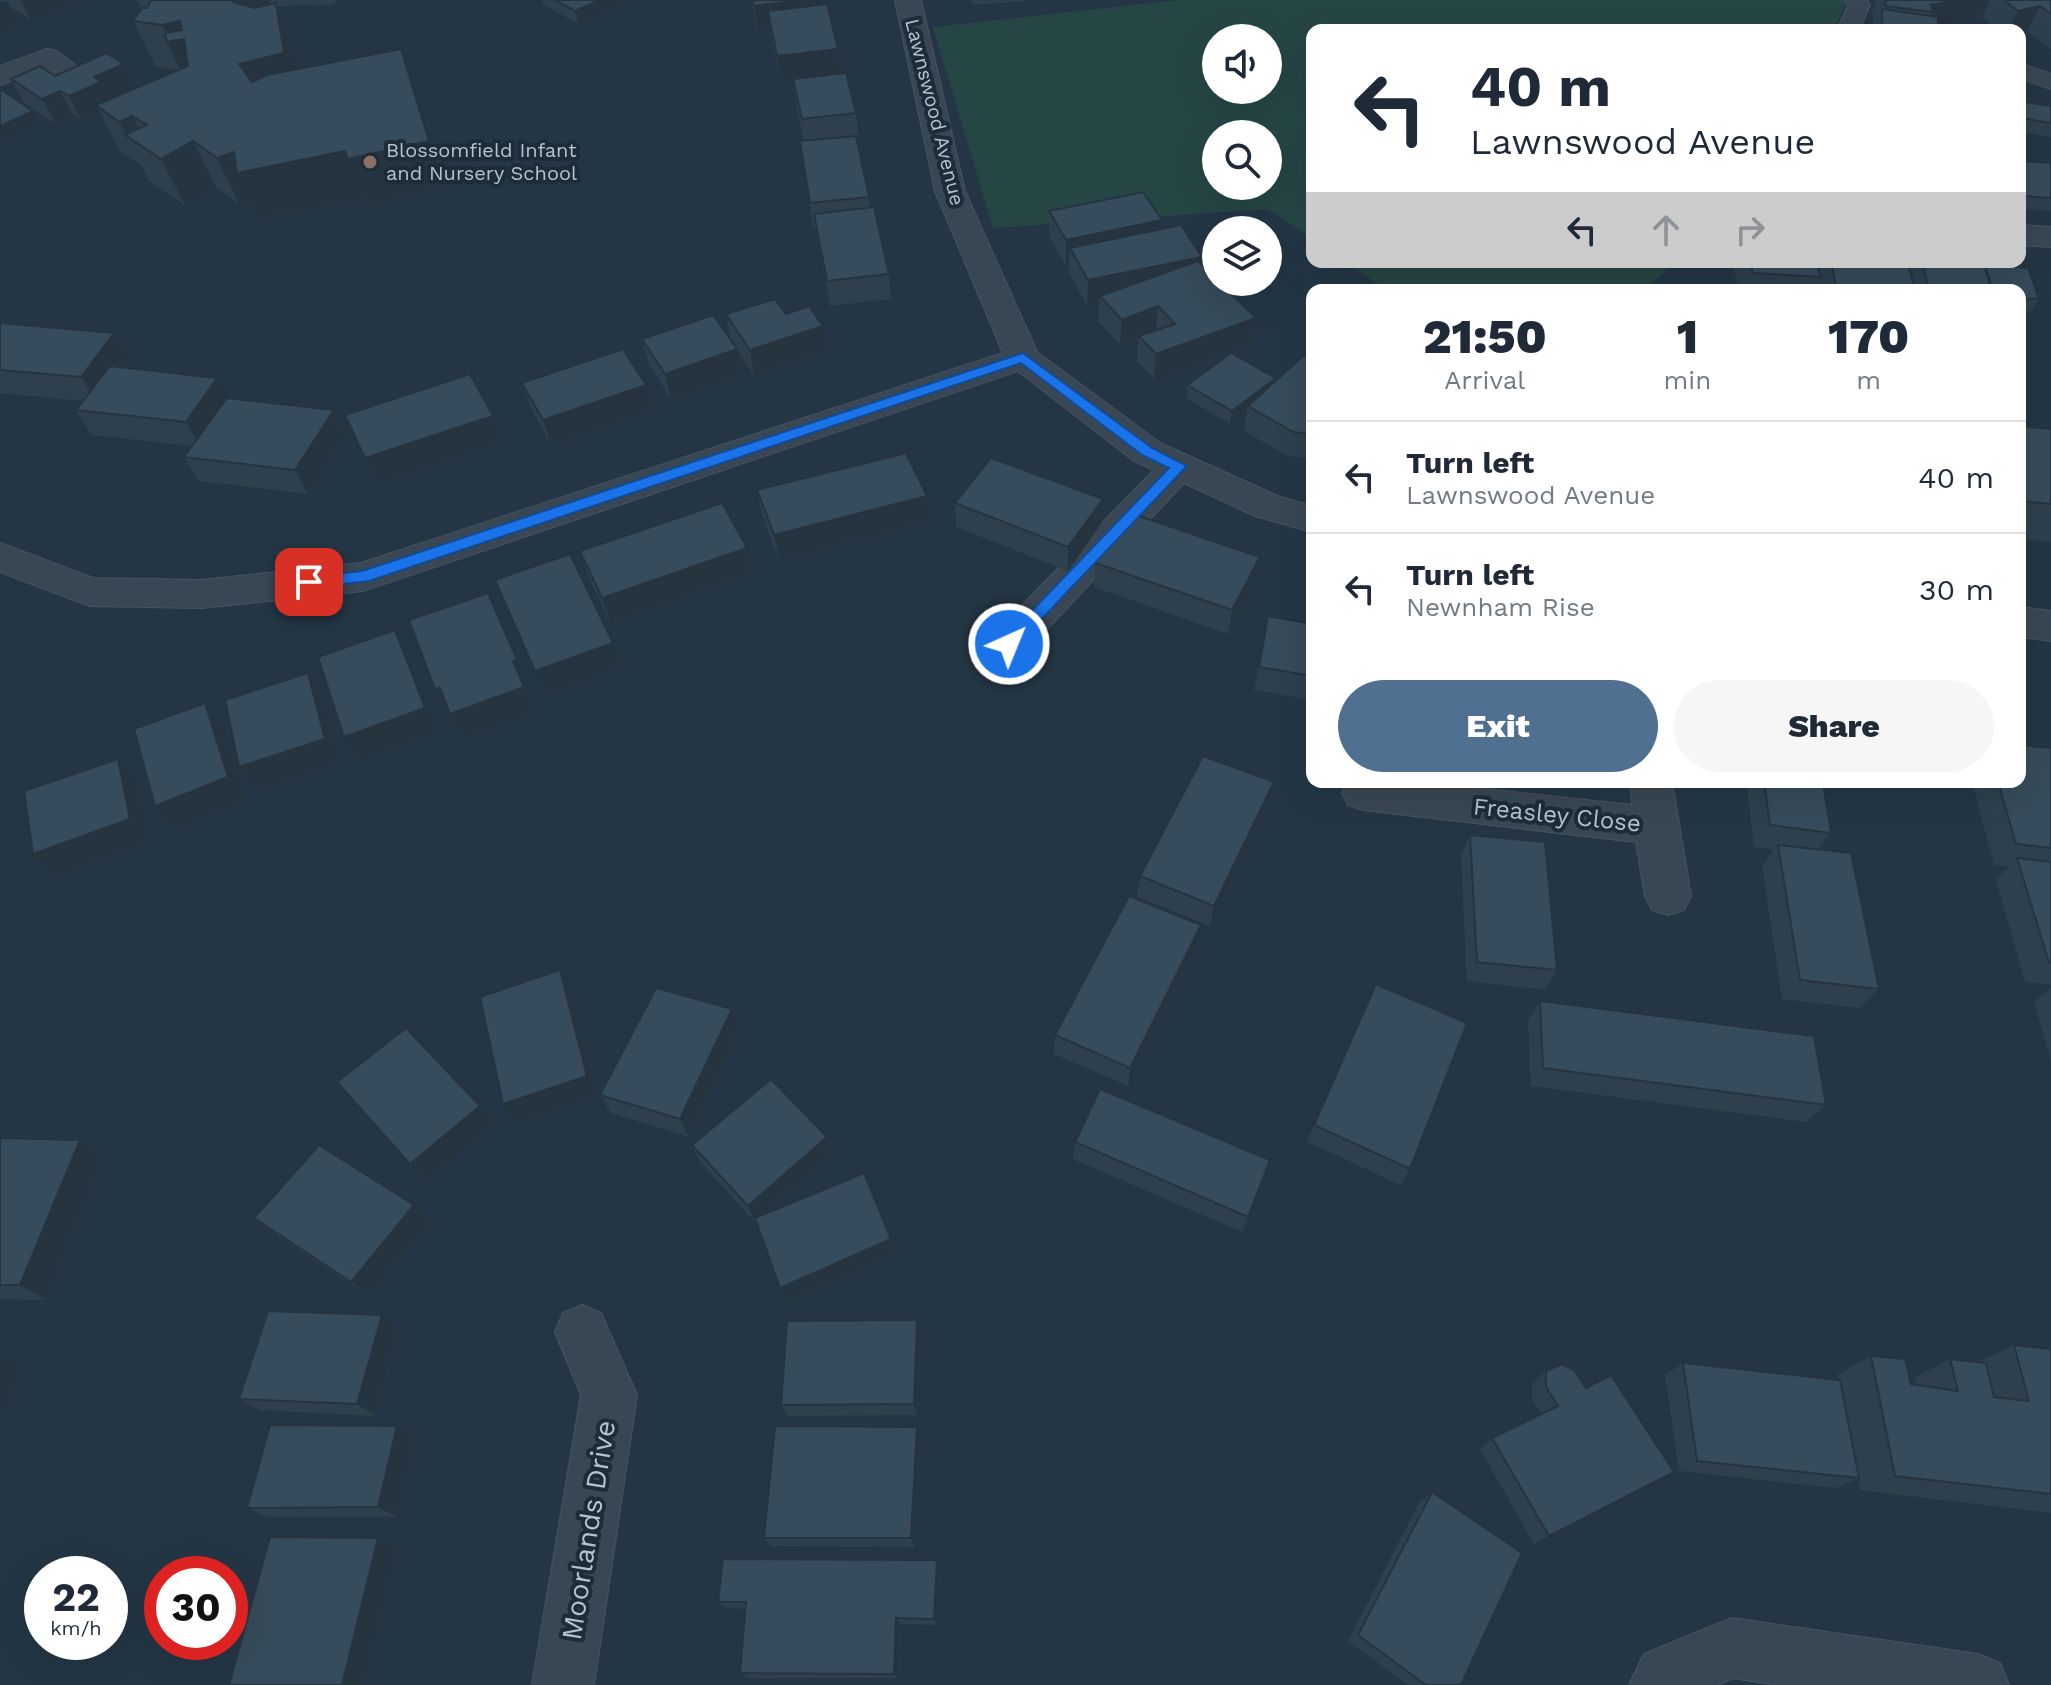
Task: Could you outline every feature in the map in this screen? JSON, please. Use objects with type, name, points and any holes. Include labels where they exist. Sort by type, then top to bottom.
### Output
[{"type":"street","name":"Lawnswood Avenue","points":[[908,0],[950,191],[1023,358],[1147,452],[1268,507],[1306,517]]},
{"type":"street","points":[[0,76],[47,57],[70,72]]},
{"type":"street","points":[[2026,235],[2051,237]]},
{"type":"street","points":[[0,557],[90,592],[201,594],[363,577],[1023,358]]},
{"type":"street","points":[[1009,644],[1179,466]]},
{"type":"street","points":[[2026,623],[2051,626]]},
{"type":"street","name":"Freasley Close","points":[[1652,788],[1668,896]]},
{"type":"street","name":"Freasley Close","points":[[1363,793],[1655,826]]},
{"type":"street","name":"Moorlands Drive","points":[[563,1685],[609,1395],[582,1332]]},
{"type":"street","points":[[1660,1685],[1666,1676],[1732,1648],[1978,1685]]},
{"type":"lane","points":[[1851,24],[1859,5],[1855,0]]},
{"type":"lane","points":[[2026,72],[2051,82]]},
{"type":"green space","points":[[1179,0],[1843,0],[1846,3],[1837,24],[1306,24],[1306,235],[1268,209],[993,228],[933,27]]},
{"type":"green space","points":[[1355,268],[1668,268],[1651,284],[1377,284]]},
{"type":"building","points":[[151,0],[234,0],[254,8],[276,3],[284,53],[239,64],[252,82],[267,75],[401,49],[429,141],[348,159],[345,151],[237,173],[234,152],[217,158],[193,141],[161,159],[125,135],[147,125],[132,116],[119,122],[96,105],[188,66],[184,39],[167,42],[165,33],[182,30],[180,21],[162,25],[133,21]]},
{"type":"building","points":[[555,0],[600,0],[575,11]]},
{"type":"building","points":[[752,0],[802,0],[754,6]]},
{"type":"building","points":[[1885,0],[1957,0],[1931,5],[1933,12],[1886,6]]},
{"type":"building","points":[[2004,0],[2051,0],[2051,14],[2040,6],[2018,11]]},
{"type":"building","points":[[827,4],[838,49],[777,56],[768,11]]},
{"type":"building","points":[[1882,9],[1938,17],[1938,24],[1882,24]]},
{"type":"building","points":[[106,53],[124,64],[94,77],[101,82],[69,96],[60,91],[42,99],[11,79],[40,66],[55,76]]},
{"type":"building","points":[[846,73],[856,113],[802,119],[793,79]]},
{"type":"building","points":[[0,89],[33,111],[0,126]]},
{"type":"building","points":[[2026,102],[2051,106],[2051,123],[2026,119]]},
{"type":"building","points":[[856,136],[869,197],[810,203],[800,141]]},
{"type":"building","points":[[2026,161],[2051,163],[2051,198],[2026,196]]},
{"type":"building","points":[[1143,192],[1162,220],[1066,240],[1049,211]]},
{"type":"building","points":[[874,207],[889,274],[827,281],[814,214]]},
{"type":"building","points":[[1181,225],[1202,257],[1088,280],[1070,248]]},
{"type":"building","points":[[1198,261],[1202,265],[1202,296],[1234,296],[1256,318],[1156,354],[1139,336],[1175,324],[1158,306],[1122,320],[1100,296]]},
{"type":"building","points":[[1752,268],[1818,268],[1821,277],[1753,273]]},
{"type":"building","points":[[1832,268],[1910,268],[1914,284],[1836,284]]},
{"type":"building","points":[[1924,268],[1986,268],[1990,284],[1928,284]]},
{"type":"building","points":[[1985,268],[2028,268],[2039,299],[2026,298],[2026,284],[1991,284]]},
{"type":"building","points":[[775,299],[786,314],[809,306],[823,326],[750,350],[726,314]]},
{"type":"building","points":[[713,315],[737,349],[665,374],[642,339]]},
{"type":"building","points":[[0,323],[114,333],[81,377],[0,370]]},
{"type":"building","points":[[623,349],[646,385],[543,420],[522,383]]},
{"type":"building","points":[[1231,353],[1276,378],[1232,411],[1187,385]]},
{"type":"building","points":[[1306,356],[1306,433],[1293,432],[1248,406]]},
{"type":"building","points":[[110,366],[217,378],[186,422],[76,410]]},
{"type":"building","points":[[470,374],[493,416],[365,458],[345,415]]},
{"type":"building","points":[[227,398],[334,410],[295,470],[184,457]]},
{"type":"building","points":[[2026,427],[2051,429],[2051,504],[2026,502]]},
{"type":"building","points":[[906,453],[927,496],[774,535],[757,490]]},
{"type":"building","points":[[991,458],[1103,499],[1068,547],[955,503]]},
{"type":"building","points":[[722,503],[747,548],[602,598],[580,551]]},
{"type":"building","points":[[1127,512],[1260,557],[1232,610],[1095,563]]},
{"type":"building","points":[[570,554],[613,643],[535,671],[495,580]]},
{"type":"building","points":[[488,593],[517,660],[513,661],[524,687],[450,714],[440,688],[435,689],[409,620]]},
{"type":"building","points":[[1268,616],[1306,623],[1306,675],[1259,667]]},
{"type":"building","points":[[395,630],[425,708],[344,737],[318,657]]},
{"type":"building","points":[[308,673],[325,739],[239,767],[225,700]]},
{"type":"building","points":[[205,703],[228,777],[155,806],[134,729]]},
{"type":"building","points":[[2026,746],[2051,748],[2051,848],[2016,844],[2000,788],[2026,788]]},
{"type":"building","points":[[1203,756],[1274,782],[1214,906],[1140,876]]},
{"type":"building","points":[[118,759],[130,819],[33,854],[24,791]]},
{"type":"building","points":[[1765,788],[1824,788],[1831,833],[1770,825]]},
{"type":"building","points":[[1470,835],[1545,842],[1557,970],[1477,962]]},
{"type":"building","points":[[1778,845],[1851,853],[1879,989],[1800,980]]},
{"type":"building","points":[[2017,858],[2051,862],[2051,963],[2049,963]]},
{"type":"building","points":[[1129,896],[1201,925],[1130,1068],[1055,1035]]},
{"type":"building","points":[[560,970],[587,1076],[503,1104],[480,997]]},
{"type":"building","points":[[1376,984],[1467,1023],[1410,1169],[1314,1125]]},
{"type":"building","points":[[656,988],[732,1009],[680,1119],[600,1095]]},
{"type":"building","points":[[1540,1001],[1814,1036],[1826,1105],[1543,1068]]},
{"type":"building","points":[[406,1028],[480,1106],[410,1164],[337,1082]]},
{"type":"building","points":[[771,1079],[827,1137],[748,1206],[692,1145]]},
{"type":"building","points":[[1100,1089],[1270,1160],[1248,1217],[1075,1142]]},
{"type":"building","points":[[0,1138],[80,1140],[20,1285],[0,1285]]},
{"type":"building","points":[[319,1145],[414,1205],[351,1282],[254,1218]]},
{"type":"building","points":[[864,1173],[891,1239],[780,1288],[755,1218]]},
{"type":"building","points":[[268,1311],[382,1315],[357,1404],[239,1399]]},
{"type":"building","points":[[917,1320],[914,1404],[781,1405],[787,1321]]},
{"type":"building","points":[[2014,1345],[2051,1349],[2051,1494],[1895,1476],[1871,1356],[1905,1359],[1911,1384],[1958,1391],[1950,1359],[1986,1363],[1994,1397],[2029,1401]]},
{"type":"building","points":[[1683,1363],[1840,1380],[1859,1478],[1697,1461]]},
{"type":"building","points":[[1562,1364],[1574,1370],[1586,1388],[1611,1375],[1674,1472],[1549,1536],[1492,1438],[1558,1406],[1546,1387],[1546,1371]]},
{"type":"building","points":[[270,1425],[397,1426],[378,1507],[247,1508]]},
{"type":"building","points":[[775,1426],[917,1427],[911,1538],[764,1538]]},
{"type":"building","points":[[1432,1492],[1522,1553],[1461,1685],[1426,1685],[1358,1635]]},
{"type":"building","points":[[270,1537],[378,1538],[342,1685],[229,1685],[236,1660],[248,1660],[248,1616]]},
{"type":"building","points":[[723,1559],[937,1560],[934,1619],[896,1618],[894,1674],[740,1673],[746,1602],[718,1602]]},
{"type":"place","name":"Blossomfield Infant and Nursery School","points":[[370,162]]},
{"type":"route","points":[[309,582],[363,577],[606,493],[1023,358],[1147,452],[1179,466],[1009,644]]}]
